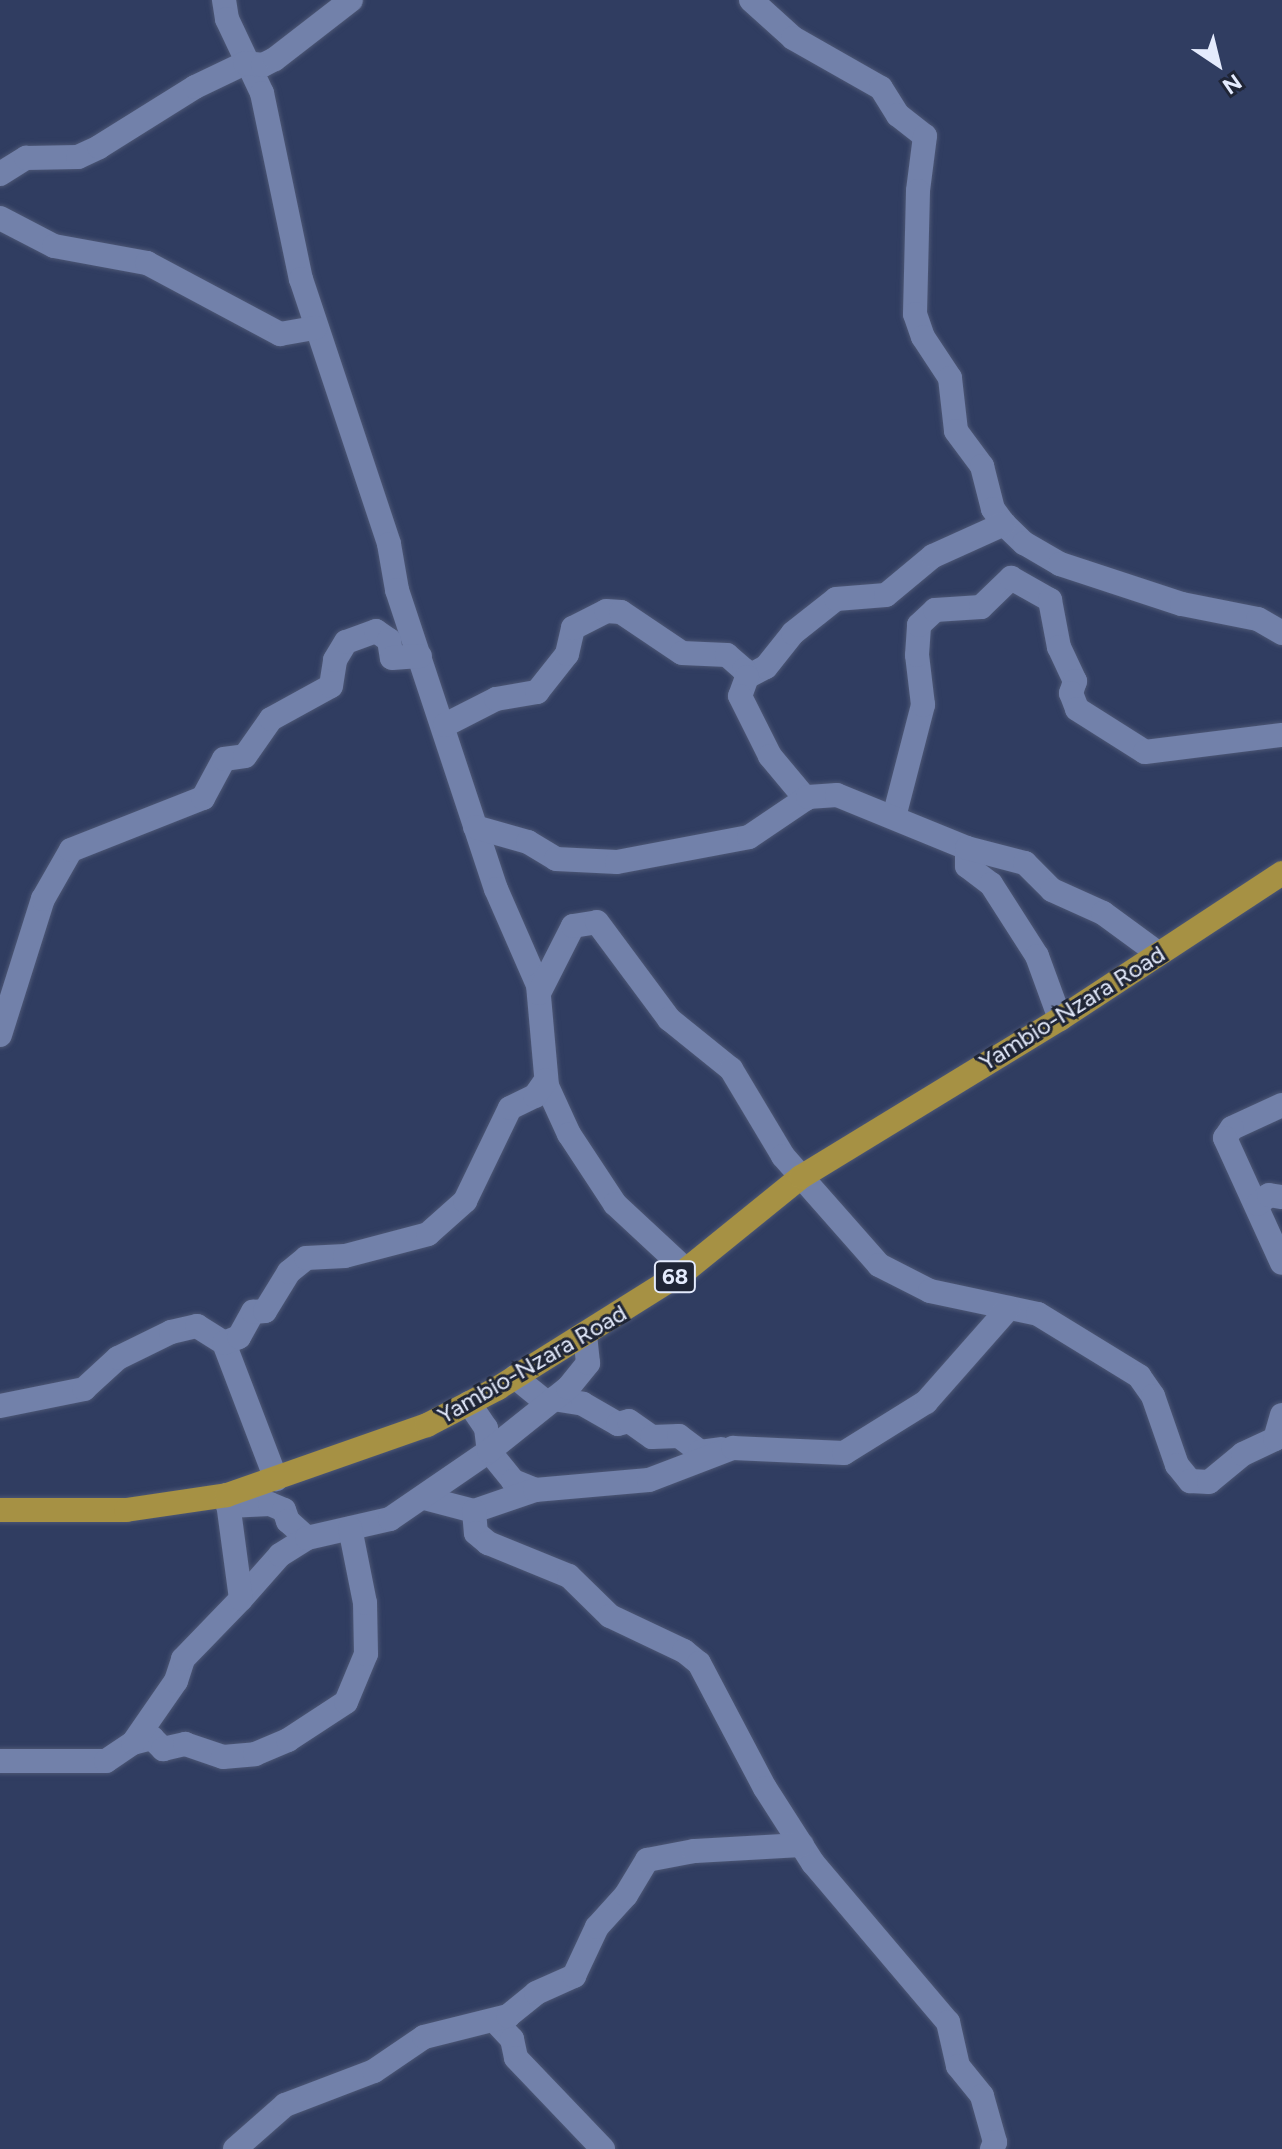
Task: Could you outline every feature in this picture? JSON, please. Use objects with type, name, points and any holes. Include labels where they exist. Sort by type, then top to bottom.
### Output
[{"type":"main road","name":"Yambio-Nzara Road","points":[[0,1510],[126,1510],[227,1500],[276,1479],[427,1425],[515,1377],[686,1270],[801,1177],[1060,1019],[1282,873]]},
{"type":"street","points":[[224,0],[227,19],[252,66],[315,328],[364,464],[420,656],[445,725],[475,827],[539,993],[546,1080],[569,1134],[615,1204],[686,1270]]},
{"type":"street","points":[[0,174],[26,158],[78,157],[134,123],[146,122],[195,87],[245,63],[252,66],[275,59],[351,0]]},
{"type":"street","points":[[751,0],[793,38],[881,88],[898,115],[925,136],[918,191],[915,314],[923,337],[950,378],[956,431],[982,466],[993,509],[1004,524],[1024,543],[1060,564],[1182,604],[1258,619],[1282,633]]},
{"type":"street","points":[[0,218],[54,246],[147,263],[280,334],[315,328]]},
{"type":"street","points":[[886,595],[933,556],[1004,524]]},
{"type":"street","points":[[806,799],[770,756],[740,696],[747,677],[766,667],[793,633],[836,599],[886,595],[935,610],[981,607],[1011,578],[1031,594],[1047,597],[1075,681],[1071,693],[1077,709],[1145,752],[1282,735]]},
{"type":"street","points":[[894,817],[923,705],[917,655],[919,625],[935,610]]},
{"type":"street","points":[[445,725],[496,699],[537,692],[567,654],[573,628],[606,611],[621,612],[682,653],[727,655],[747,677]]},
{"type":"street","points":[[0,1035],[43,899],[71,850],[203,798],[224,759],[245,756],[271,719],[331,686],[335,660],[346,642],[376,631],[389,640],[392,658],[420,656]]},
{"type":"street","points":[[475,827],[528,842],[556,859],[617,862],[671,850],[704,850],[727,839],[749,837],[806,799],[837,795],[967,848],[1025,863],[1052,890],[1103,913],[1159,954]]},
{"type":"street","points":[[967,848],[967,866],[991,884],[1037,956],[1060,1019]]},
{"type":"street","points":[[539,993],[573,926],[597,922],[669,1019],[731,1069],[801,1177],[879,1265],[930,1291],[1038,1314],[1139,1376],[1153,1396],[1177,1465],[1190,1481],[1209,1482],[1243,1454],[1275,1439],[1282,1415]]},
{"type":"street","points":[[224,1343],[239,1337],[253,1312],[265,1311],[289,1272],[306,1258],[345,1256],[428,1234],[465,1201],[510,1108],[535,1096],[546,1080]]},
{"type":"street","points":[[1282,1105],[1232,1128],[1225,1138],[1258,1204],[1282,1263]]},
{"type":"street","points":[[1258,1204],[1269,1195],[1282,1197]]},
{"type":"street","points":[[515,1377],[550,1401],[583,1404],[604,1420],[629,1421],[652,1437],[679,1436],[700,1452],[733,1448],[844,1453],[894,1427],[926,1402],[1009,1308]]},
{"type":"street","points":[[0,1406],[84,1389],[118,1358],[171,1332],[197,1326],[224,1343],[276,1479]]},
{"type":"street","points":[[133,1743],[176,1681],[183,1659],[280,1555],[307,1538],[390,1519],[489,1451],[550,1401],[588,1363],[585,1334]]},
{"type":"street","points":[[469,1403],[486,1428],[489,1451],[513,1481],[535,1490]]},
{"type":"street","points":[[424,1498],[474,1511],[535,1490],[649,1480],[733,1448]]},
{"type":"street","points":[[241,1599],[227,1500],[270,1504],[284,1510],[288,1521],[307,1538]]},
{"type":"street","points":[[474,1511],[476,1533],[488,1543],[569,1576],[610,1616],[684,1651],[699,1663],[802,1845],[904,1975],[948,2022],[958,2066],[982,2096],[995,2142],[992,2149]]},
{"type":"street","points":[[0,1761],[106,1761],[133,1743],[152,1738],[163,1749],[185,1744],[223,1757],[255,1754],[288,1740],[346,1702],[366,1654],[365,1603],[350,1528]]},
{"type":"street","points":[[235,2149],[285,2105],[308,2093],[374,2071],[424,2037],[495,2021],[574,1976],[597,1927],[626,1895],[647,1860],[694,1851],[802,1845]]},
{"type":"street","points":[[495,2021],[512,2039],[516,2058],[603,2149]]}]
